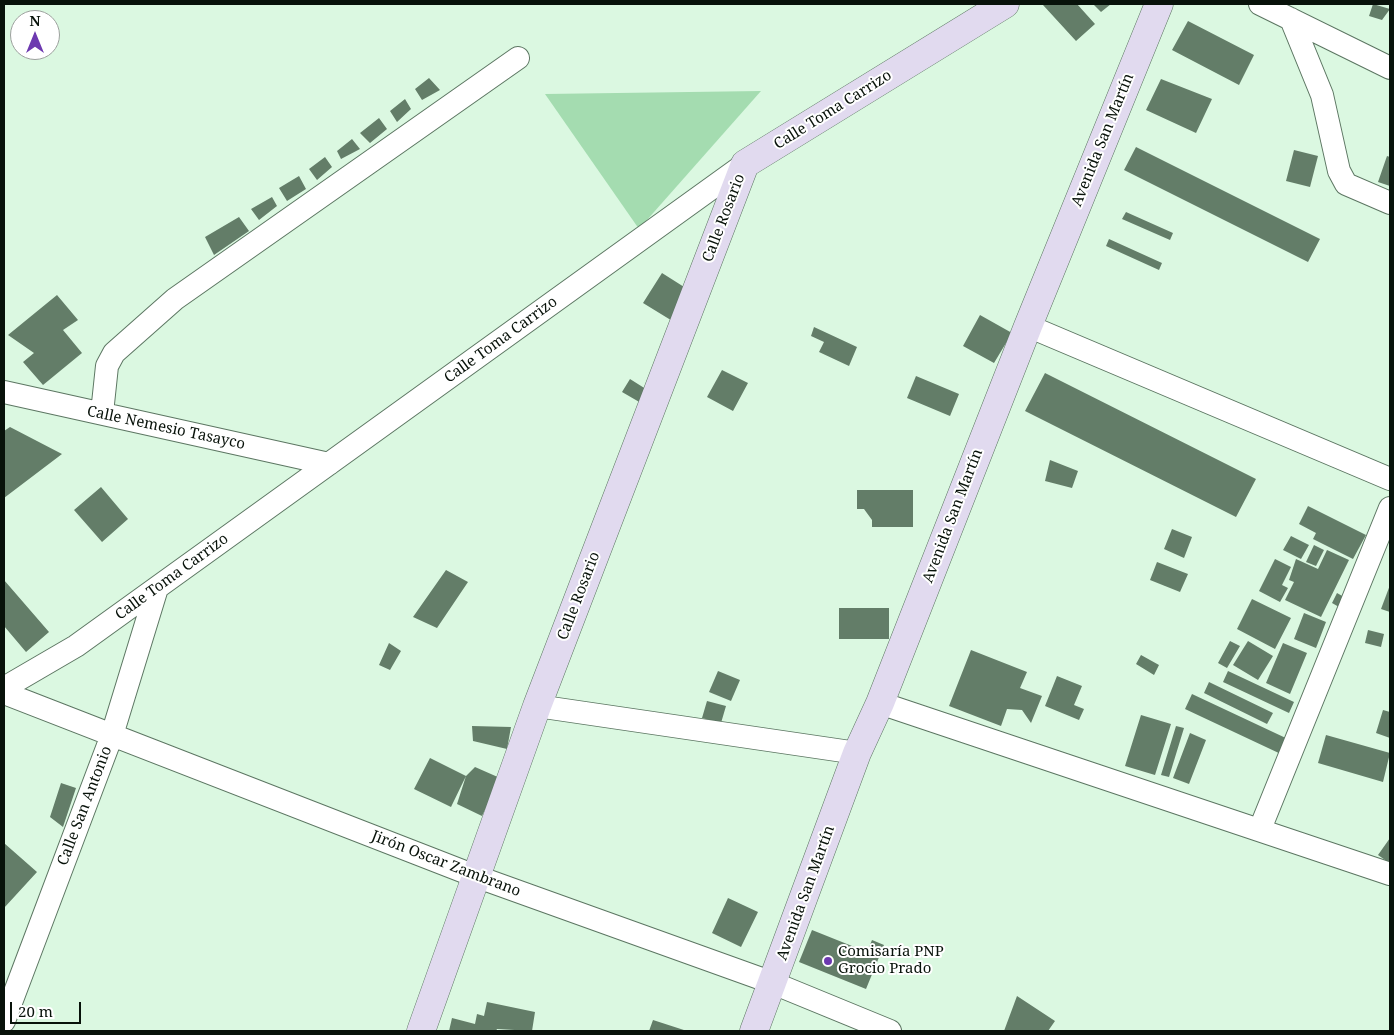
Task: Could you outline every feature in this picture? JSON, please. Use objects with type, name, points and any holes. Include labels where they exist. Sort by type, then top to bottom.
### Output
[{"type":"main road","name":"Calle Toma Carrizo","points":[[745,164],[1005,4]]},
{"type":"main road","name":"Avenida San Martín","points":[[754,1031],[857,753],[880,703],[1028,326],[1159,4]]},
{"type":"main road","name":"Calle Rosario","points":[[421,1031],[537,706],[745,164]]},
{"type":"street","points":[[1260,4],[1390,68]]},
{"type":"street","points":[[1291,19],[1322,95],[1339,171],[1346,184],[1390,203]]},
{"type":"street","points":[[102,413],[108,366],[114,353],[175,299],[518,58]]},
{"type":"street","name":"Calle Toma Carrizo","points":[[4,688],[76,646],[745,164]]},
{"type":"street","points":[[1028,326],[1390,479]]},
{"type":"street","name":"Calle Nemesio Tasayco","points":[[4,392],[329,464]]},
{"type":"street","points":[[1260,829],[1390,508]]},
{"type":"street","name":"Calle San Antonio","points":[[4,1021],[112,735],[157,588]]},
{"type":"street","name":"Jirón Oscar Zambrano","points":[[4,694],[475,876],[773,984],[890,1031]]},
{"type":"street","points":[[880,703],[1390,874]]},
{"type":"street","points":[[537,706],[857,753]]},
{"type":"green space","points":[[761,91],[639,229],[545,94]]},
{"type":"building","points":[[1077,4],[1095,24],[1076,41],[1043,5]]},
{"type":"building","points":[[1093,4],[1111,4],[1101,12]]},
{"type":"building","points":[[1373,4],[1390,9],[1382,20],[1369,16]]},
{"type":"building","points":[[1188,21],[1254,55],[1239,85],[1172,50]]},
{"type":"building","points":[[429,78],[440,90],[422,100],[415,89]]},
{"type":"building","points":[[1161,79],[1212,99],[1196,133],[1146,110]]},
{"type":"building","points":[[405,99],[411,109],[397,122],[390,111]]},
{"type":"building","points":[[379,118],[387,129],[370,143],[360,133]]},
{"type":"building","points":[[352,139],[360,149],[341,159],[337,151]]},
{"type":"building","points":[[1136,147],[1320,239],[1308,262],[1124,170]]},
{"type":"building","points":[[1294,150],[1318,156],[1310,187],[1286,181]]},
{"type":"building","points":[[1387,156],[1390,157],[1390,186],[1378,182]]},
{"type":"building","points":[[325,157],[332,167],[317,180],[309,169]]},
{"type":"building","points":[[299,176],[306,189],[287,201],[279,188]]},
{"type":"building","points":[[272,197],[277,206],[259,220],[251,209]]},
{"type":"building","points":[[1126,212],[1173,233],[1170,240],[1122,219]]},
{"type":"building","points":[[239,217],[249,231],[214,255],[205,237]]},
{"type":"building","points":[[1109,239],[1162,263],[1159,270],[1106,246]]},
{"type":"building","points":[[662,273],[692,292],[674,322],[643,303]]},
{"type":"building","points":[[57,295],[78,320],[63,330],[82,353],[43,385],[23,362],[34,353],[8,335]]},
{"type":"building","points":[[980,315],[1012,333],[994,363],[963,346]]},
{"type":"building","points":[[814,327],[857,347],[849,366],[819,352],[824,342],[811,336]]},
{"type":"building","points":[[722,370],[748,383],[733,411],[707,397]]},
{"type":"building","points":[[1045,373],[1256,479],[1236,517],[1025,411]]},
{"type":"building","points":[[916,376],[959,394],[950,416],[907,398]]},
{"type":"building","points":[[630,379],[649,391],[641,403],[622,392]]},
{"type":"building","points":[[10,427],[62,454],[4,498],[4,431]]},
{"type":"building","points":[[1050,460],[1078,471],[1072,488],[1045,481]]},
{"type":"building","points":[[101,487],[128,519],[102,542],[74,510]]},
{"type":"building","points":[[857,490],[913,490],[913,527],[872,527],[872,520],[864,509],[857,509]]},
{"type":"building","points":[[1308,506],[1366,535],[1353,559],[1313,539],[1316,533],[1299,524]]},
{"type":"building","points":[[1172,529],[1192,537],[1184,558],[1164,549]]},
{"type":"building","points":[[1291,536],[1309,545],[1301,559],[1283,550]]},
{"type":"building","points":[[1314,545],[1324,550],[1316,566],[1306,562]]},
{"type":"building","points":[[1327,550],[1349,560],[1321,617],[1285,600],[1294,582],[1289,580],[1296,559],[1318,569]]},
{"type":"building","points":[[1275,559],[1291,567],[1282,585],[1288,588],[1280,602],[1259,591]]},
{"type":"building","points":[[1157,562],[1188,574],[1180,592],[1150,580]]},
{"type":"building","points":[[446,570],[468,582],[437,628],[413,617]]},
{"type":"building","points":[[4,580],[49,632],[26,652],[4,626]]},
{"type":"building","points":[[1390,585],[1390,612],[1381,609]]},
{"type":"building","points":[[1337,593],[1344,597],[1339,607],[1332,603]]},
{"type":"building","points":[[1252,599],[1291,618],[1275,649],[1237,629]]},
{"type":"building","points":[[839,608],[889,608],[889,639],[839,639]]},
{"type":"building","points":[[1304,613],[1326,622],[1316,648],[1294,639]]},
{"type":"building","points":[[1368,630],[1384,634],[1381,647],[1365,643]]},
{"type":"building","points":[[1230,641],[1240,646],[1227,668],[1218,663]]},
{"type":"building","points":[[1248,641],[1273,656],[1258,680],[1233,665]]},
{"type":"building","points":[[389,643],[401,651],[390,670],[379,665]]},
{"type":"building","points":[[1283,643],[1307,653],[1290,694],[1266,683]]},
{"type":"building","points":[[971,650],[1027,672],[1020,688],[1042,696],[1031,723],[1022,710],[1007,709],[1001,726],[949,706]]},
{"type":"building","points":[[1141,655],[1159,665],[1154,675],[1136,664]]},
{"type":"building","points":[[718,671],[740,680],[731,701],[709,692]]},
{"type":"building","points":[[1228,671],[1294,702],[1289,713],[1223,682]]},
{"type":"building","points":[[1057,676],[1082,686],[1074,705],[1084,709],[1079,720],[1045,706]]},
{"type":"building","points":[[1209,682],[1273,713],[1267,724],[1204,693]]},
{"type":"building","points":[[1192,694],[1290,740],[1283,755],[1185,709]]},
{"type":"building","points":[[707,701],[726,706],[721,723],[702,718]]},
{"type":"building","points":[[1383,710],[1390,712],[1390,738],[1376,733]]},
{"type":"building","points":[[1141,715],[1171,724],[1155,775],[1125,766]]},
{"type":"building","points":[[472,726],[511,727],[507,749],[473,741]]},
{"type":"building","points":[[1176,726],[1184,728],[1169,777],[1161,775]]},
{"type":"building","points":[[1190,733],[1206,740],[1189,784],[1173,778]]},
{"type":"building","points":[[1326,735],[1390,753],[1383,782],[1318,763]]},
{"type":"building","points":[[430,758],[466,776],[451,807],[414,789]]},
{"type":"building","points":[[475,767],[500,778],[482,816],[457,804],[466,776]]},
{"type":"building","points":[[61,783],[76,788],[63,827],[50,817]]},
{"type":"building","points":[[1390,838],[1390,859],[1388,862],[1378,855]]},
{"type":"building","points":[[4,843],[37,872],[4,908]]},
{"type":"building","points":[[728,898],[758,912],[741,947],[712,933]]},
{"type":"building","points":[[812,930],[867,952],[872,940],[884,945],[866,989],[799,962]]},
{"type":"building","points":[[1017,996],[1055,1021],[1048,1031],[1004,1031]]},
{"type":"building","points":[[487,1002],[535,1012],[532,1031],[497,1029],[496,1031],[449,1031],[452,1018],[475,1024],[477,1014],[484,1016]]},
{"type":"building","points":[[653,1020],[687,1031],[649,1031]]},
{"type":"place","name":"Comisaría PNP Grocio Prado","points":[[828,961]]}]
